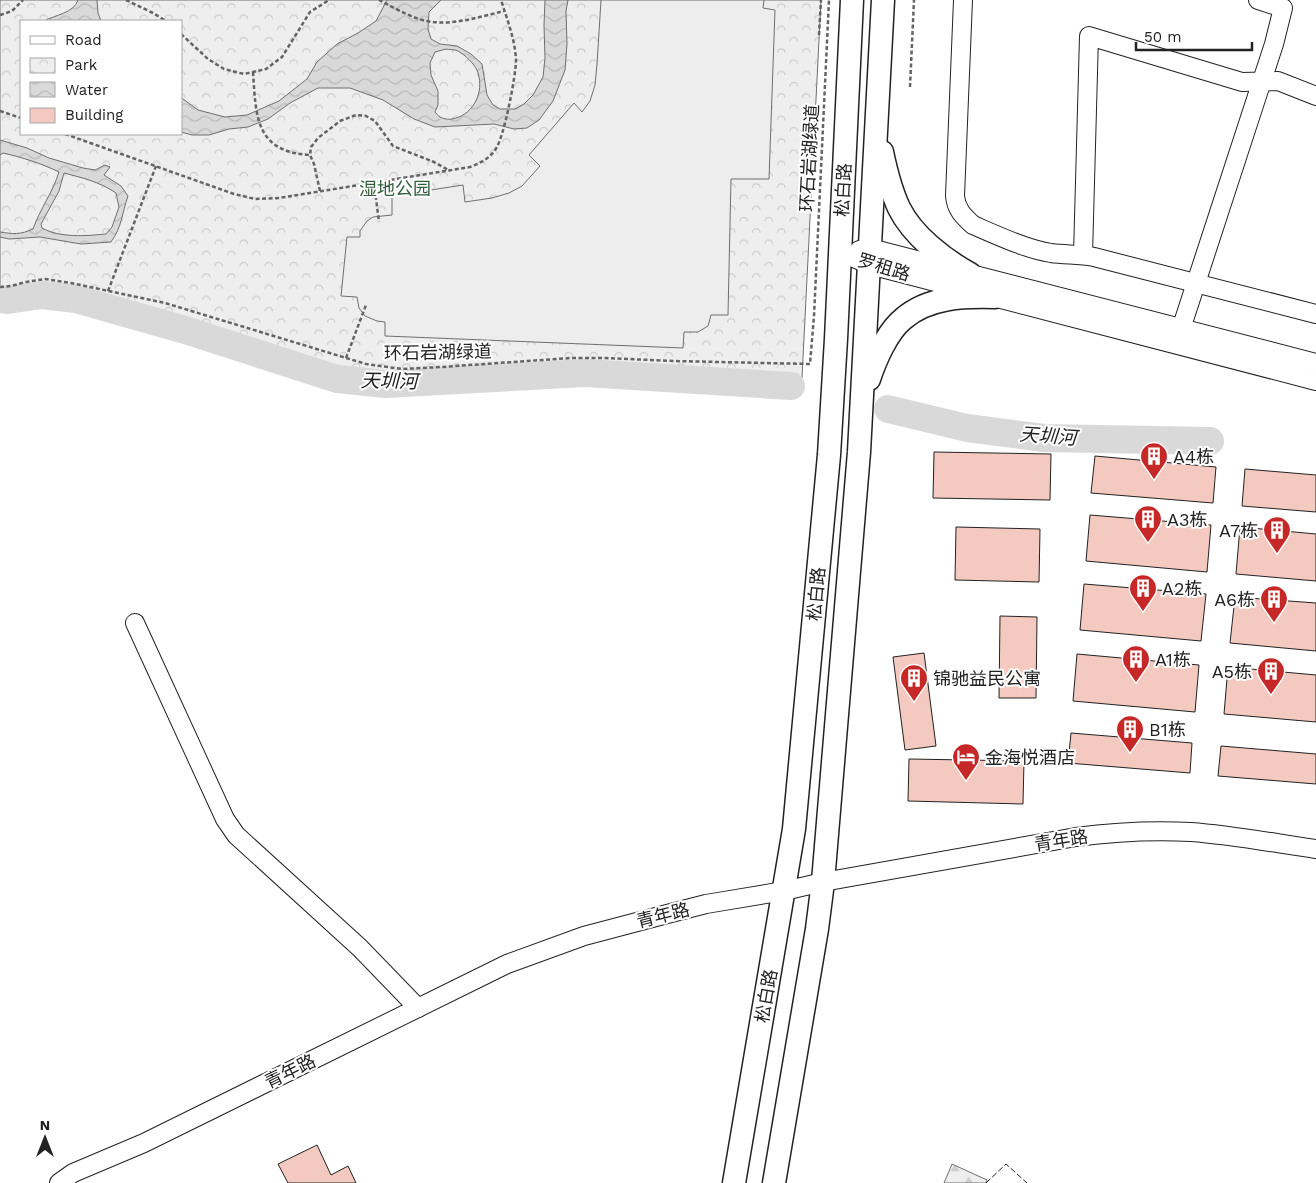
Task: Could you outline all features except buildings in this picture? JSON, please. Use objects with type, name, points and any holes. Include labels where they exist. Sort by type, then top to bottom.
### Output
[{"type":"main road","name":"松白路","points":[[734,1183],[794,829],[829,455],[852,0]]},
{"type":"main road","name":"松白路","points":[[774,1183],[817,929],[823,882],[859,452],[884,0]]},
{"type":"main road","points":[[877,122],[888,176],[899,208],[920,236],[942,257],[970,274]]},
{"type":"main road","points":[[862,404],[878,357],[886,341],[901,320],[927,304],[977,296],[995,297]]},
{"type":"street","points":[[963,0],[955,196],[959,211],[966,219],[973,225],[1032,249],[1051,253],[1082,255],[1316,314]]},
{"type":"street","points":[[1181,328],[1262,82],[1283,8],[1258,0]]},
{"type":"street","points":[[1082,255],[1089,36],[1242,82],[1278,82],[1316,96]]},
{"type":"street","name":"罗租路","points":[[840,252],[970,274],[1316,364]]},
{"type":"street","name":"罗租路","points":[[870,256],[995,297],[1316,381]]},
{"type":"street","points":[[136,623],[225,819],[236,835],[354,943],[418,1008]]},
{"type":"street","name":"青年路","points":[[59,1183],[73,1173],[144,1142],[507,964],[584,936],[706,904],[1076,837],[1124,832],[1193,832],[1316,849]]},
{"type":"path","points":[[0,15],[12,10],[23,0]]},
{"type":"path","points":[[126,0],[164,20]]},
{"type":"path","points":[[182,35],[208,59],[224,69],[244,74],[266,69],[282,57],[310,12],[329,0]]},
{"type":"path","points":[[378,0],[426,21],[463,21],[505,11]]},
{"type":"path","points":[[68,135],[234,194],[255,199],[279,198],[470,167],[486,160],[496,149],[502,136],[513,85],[516,61],[513,41],[501,0]]},
{"type":"path","points":[[819,35],[821,0]]},
{"type":"path","name":"环石岩湖绿道","points":[[0,287],[46,279],[71,283],[165,303],[366,364],[402,368],[579,358],[810,364],[829,0]]},
{"type":"path","points":[[910,87],[914,0]]},
{"type":"path","points":[[253,72],[255,106],[264,134],[280,149],[310,156]]},
{"type":"path","points":[[0,111],[20,118]]},
{"type":"path","points":[[320,191],[314,164],[310,156],[311,147],[318,138],[340,121],[356,115],[366,116],[375,121],[393,146],[434,162],[450,171]]},
{"type":"path","points":[[108,291],[156,166]]},
{"type":"path","points":[[374,183],[379,222]]},
{"type":"path","points":[[346,358],[366,305]]},
{"type":"green space","name":"湿地公园","points":[[0,0],[821,0],[802,378],[584,368],[385,378],[336,373],[186,323],[67,290],[33,289],[0,294]]},
{"type":"green space","points":[[952,1164],[987,1180],[986,1183],[944,1183]]},
{"type":"shaded area","points":[[601,0],[764,0],[763,8],[775,10],[769,179],[731,179],[728,315],[711,315],[708,326],[698,332],[684,332],[683,348],[385,336],[385,322],[365,316],[359,308],[357,297],[341,296],[347,237],[360,237],[360,231],[367,221],[373,217],[392,215],[392,196],[463,185],[465,202],[492,198],[509,193],[522,186],[540,166],[529,155],[574,103],[582,112],[590,101],[595,85]]},
{"type":"water","points":[[78,0],[97,0],[101,20],[46,20],[68,11]]},
{"type":"water","points":[[387,0],[441,0],[429,12],[428,29],[431,39],[440,44],[457,46],[471,54],[482,64],[487,95],[493,105],[500,109],[515,109],[524,104],[533,95],[543,77],[545,58],[545,0],[568,0],[566,11],[567,44],[565,70],[553,101],[539,120],[527,128],[514,129],[494,124],[435,127],[414,119],[383,100],[350,88],[318,88],[290,103],[268,119],[248,127],[229,129],[209,135],[192,135],[182,132],[182,98],[198,110],[225,117],[247,115],[279,101],[307,79],[317,62],[337,44],[376,21]],"holes":[[[446,49],[455,50],[472,62],[479,77],[479,91],[474,104],[465,114],[445,119],[435,112],[438,105],[438,91],[431,75],[430,63],[435,52]]]},
{"type":"water","points":[[0,140],[83,168],[95,170],[105,165],[110,167],[104,175],[121,186],[128,196],[120,225],[111,242],[81,244],[40,237],[9,239],[0,237],[0,232],[16,233],[33,229],[59,172],[17,157],[3,153],[0,155]],"holes":[[[64,173],[98,183],[116,193],[119,207],[112,227],[106,234],[65,235],[42,228],[41,224],[59,191]]]},
{"type":"waterway","name":"天圳河","points":[[0,299],[8,300],[42,295],[76,299],[185,330],[337,379],[386,384],[585,373],[791,386]]},
{"type":"waterway","name":"天圳河","points":[[888,409],[967,428],[1044,438],[1210,441]]},
{"type":"fence","points":[[986,1183],[1006,1164],[1027,1183]]},
{"type":"place","name":"A4栋","points":[[1154,480]]},
{"type":"place","name":"A3栋","points":[[1148,543]]},
{"type":"place","name":"A7栋","points":[[1277,554]]},
{"type":"place","name":"A2栋","points":[[1143,612]]},
{"type":"place","name":"A6栋","points":[[1274,623]]},
{"type":"place","name":"A1栋","points":[[1136,683]]},
{"type":"place","name":"A5栋","points":[[1271,695]]},
{"type":"place","name":"锦驰益民公寓","points":[[914,702]]},
{"type":"place","name":"B1栋","points":[[1130,753]]},
{"type":"place","name":"金海悦酒店","points":[[966,781]]}]
